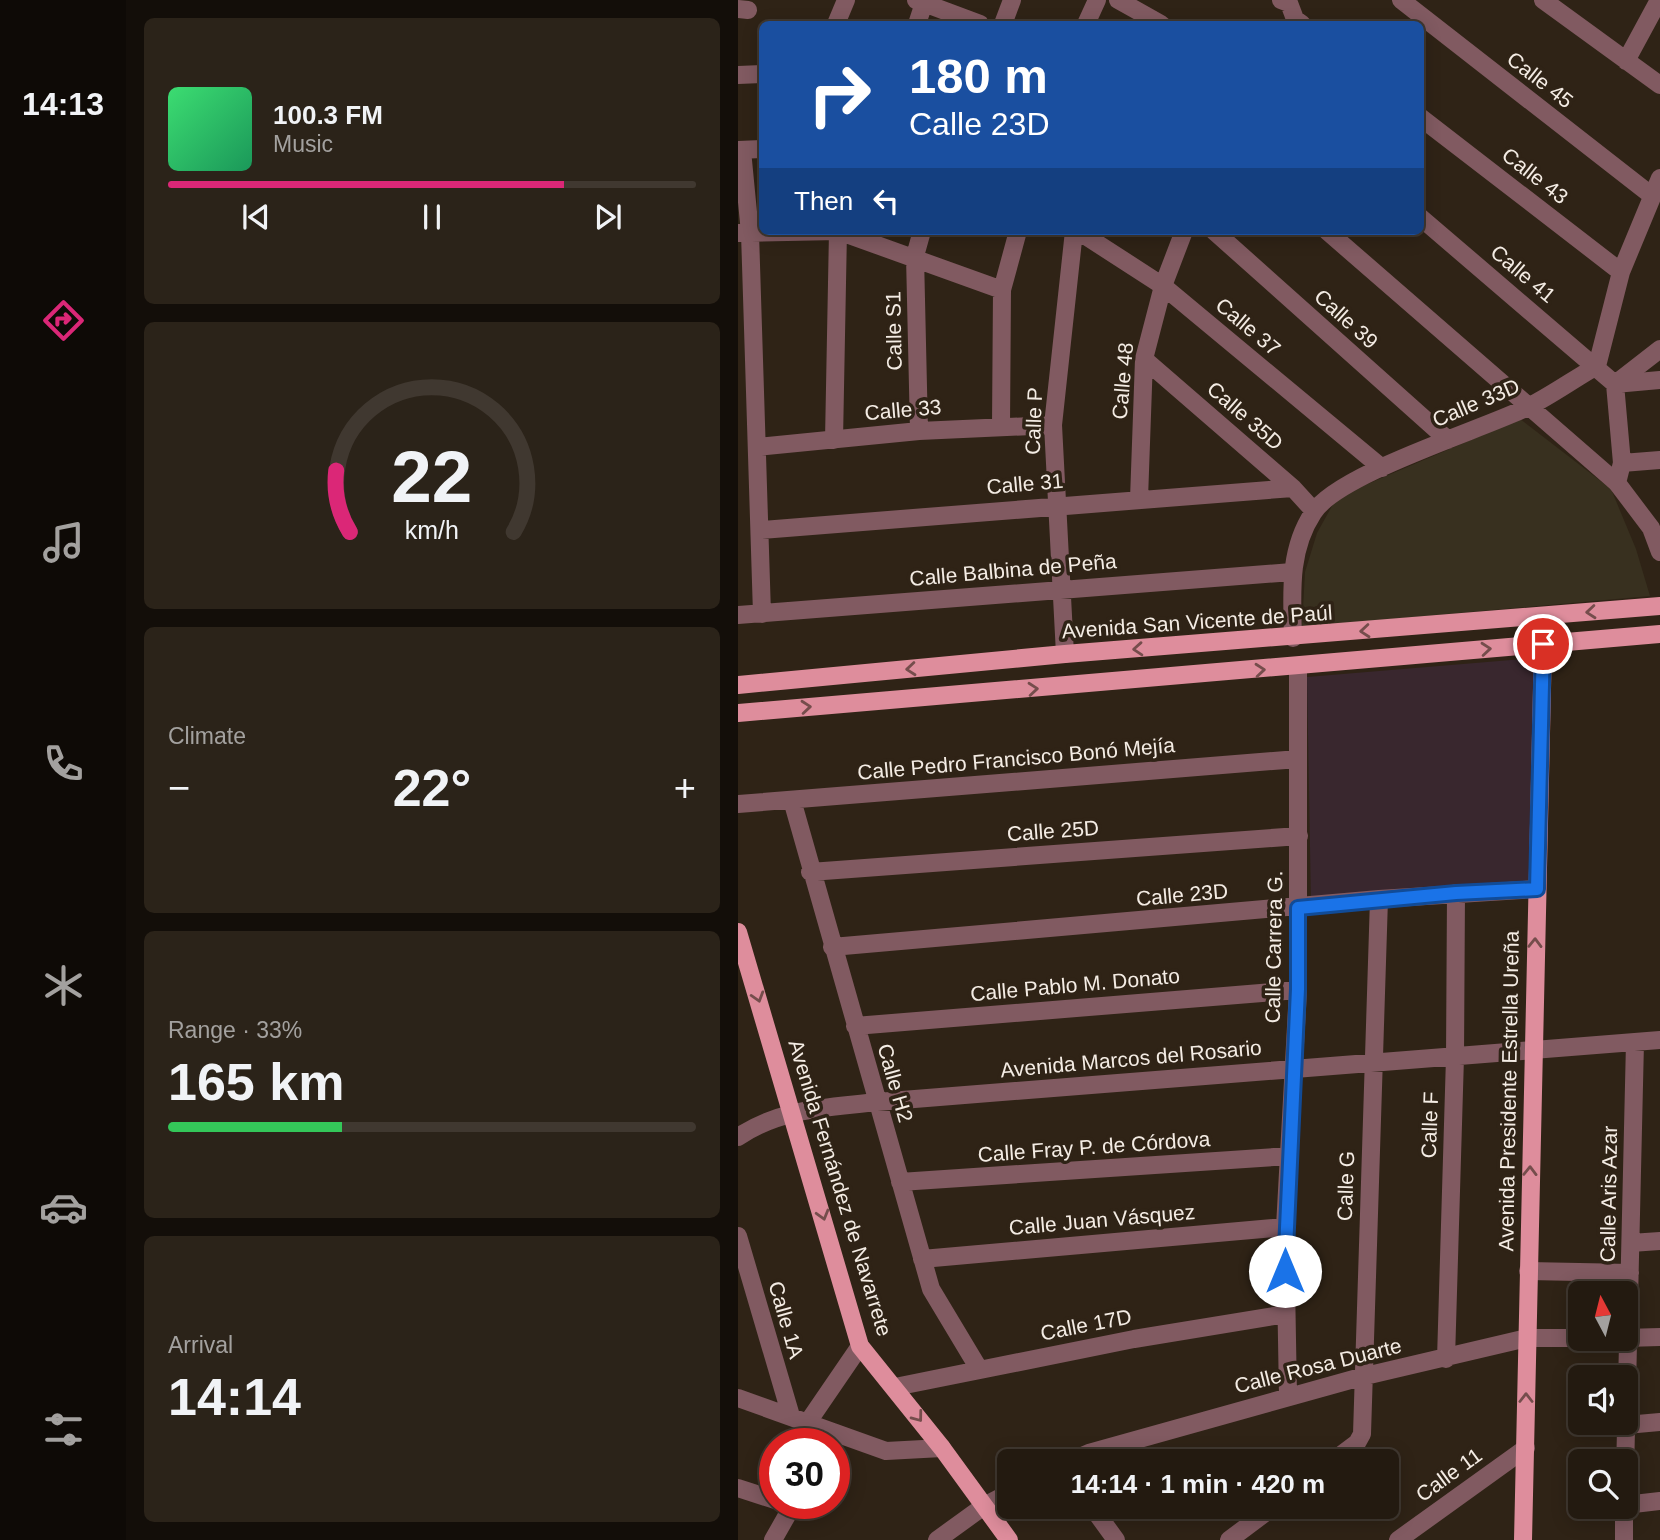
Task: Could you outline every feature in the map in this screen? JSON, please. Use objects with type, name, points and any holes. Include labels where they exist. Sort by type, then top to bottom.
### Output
[{"type":"main road","name":"Avenida San Vicente de Paúl","points":[[738,685],[1065,654],[1293,638],[1660,606]]},
{"type":"main road","points":[[738,713],[1660,634]]},
{"type":"main road","name":"Avenida Presidente Estrella Ureña","points":[[1523,1540],[1543,644]]},
{"type":"main road","name":"Avenida Fernández de Navarrete","points":[[738,932],[794,1112],[860,1346],[942,1448],[1009,1540]]},
{"type":"street","points":[[837,21],[846,0]]},
{"type":"street","points":[[1004,21],[1012,0]]},
{"type":"street","points":[[1087,21],[1097,0]]},
{"type":"street","points":[[1118,0],[1156,21]]},
{"type":"street","name":"Calle 45","points":[[1401,0],[1651,195]]},
{"type":"street","points":[[1543,0],[1567,8],[1626,61],[1660,85]]},
{"type":"street","points":[[1626,61],[1659,0]]},
{"type":"street","points":[[918,21],[922,1],[972,21]]},
{"type":"street","points":[[1280,21],[1287,1]]},
{"type":"street","points":[[1287,1],[1298,21]]},
{"type":"street","points":[[738,75],[759,74]]},
{"type":"street","name":"Calle 43","points":[[1424,120],[1621,272]]},
{"type":"street","points":[[759,149],[740,150],[761,530],[762,614]]},
{"type":"street","points":[[1597,366],[1621,272],[1660,178]]},
{"type":"street","name":"Calle 41","points":[[1424,220],[1615,384]]},
{"type":"street","points":[[834,440],[838,235]]},
{"type":"street","points":[[850,235],[915,256],[1002,290]]},
{"type":"street","name":"Calle S1","points":[[919,431],[915,256],[921,235]]},
{"type":"street","points":[[1001,425],[1002,290],[1017,235]]},
{"type":"street","name":"Calle P","points":[[1065,654],[1053,425],[1076,235]]},
{"type":"street","name":"Calle 37","points":[[1082,235],[1163,286],[1382,468]]},
{"type":"street","name":"Calle 48","points":[[1139,499],[1144,359],[1163,286],[1182,235]]},
{"type":"street","name":"Calle 39","points":[[1218,235],[1448,440]]},
{"type":"street","points":[[1332,235],[1618,483],[1659,545]]},
{"type":"street","points":[[1615,384],[1660,349]]},
{"type":"street","name":"Calle 35D","points":[[1144,359],[1293,488],[1314,511]]},
{"type":"street","name":"Calle 33D","points":[[1293,638],[1292,572],[1300,539],[1314,511],[1332,494],[1382,468],[1529,407],[1597,366]]},
{"type":"street","points":[[1615,384],[1660,380]]},
{"type":"street","points":[[1615,384],[1622,463],[1618,483]]},
{"type":"street","name":"Calle 33","points":[[757,447],[919,431],[1001,425],[1053,425]]},
{"type":"street","points":[[1622,463],[1660,460]]},
{"type":"street","name":"Calle 31","points":[[761,530],[1057,504],[1293,488]]},
{"type":"street","name":"Calle Balbina de Peña","points":[[738,615],[1292,572]]},
{"type":"street","name":"Calle Carrera G.","points":[[1288,1396],[1285,1227],[1298,989],[1298,667]]},
{"type":"street","name":"Calle Pedro Francisco Bonó Mejía","points":[[738,804],[1298,759]]},
{"type":"street","name":"Calle H2","points":[[792,800],[810,872],[931,1289],[980,1369]]},
{"type":"street","name":"Calle 25D","points":[[810,872],[1299,836]]},
{"type":"street","name":"Calle 23D","points":[[832,947],[1379,899],[1537,889]]},
{"type":"street","name":"Calle F","points":[[1446,1359],[1455,1057],[1456,893]]},
{"type":"street","name":"Calle G","points":[[1349,1449],[1357,1443],[1362,1434],[1361,1377],[1379,899]]},
{"type":"street","name":"Calle Pablo M. Donato","points":[[855,1026],[1298,989]]},
{"type":"street","name":"Avenida Marcos del Rosario","points":[[738,1137],[761,1122],[794,1112],[877,1102],[1660,1040]]},
{"type":"street","name":"Calle Aris Azar","points":[[1630,1281],[1635,1042]]},
{"type":"street","name":"Calle Fray P. de Córdova","points":[[900,1182],[1290,1156]]},
{"type":"street","name":"Calle Juan Vásquez","points":[[922,1259],[1285,1227]]},
{"type":"street","name":"Calle 1A","points":[[738,1239],[790,1416]]},
{"type":"street","points":[[1630,1243],[1660,1241]]},
{"type":"street","points":[[1528,1271],[1630,1273]]},
{"type":"street","name":"Calle 17D","points":[[895,1387],[1286,1314]]},
{"type":"street","points":[[1638,1338],[1660,1337]]},
{"type":"street","name":"Calle Rosa Duarte","points":[[1103,1449],[1361,1377],[1527,1338],[1568,1338]]},
{"type":"street","points":[[807,1428],[808,1422],[860,1346]]},
{"type":"street","points":[[738,1398],[886,1451],[942,1448]]},
{"type":"street","points":[[1638,1424],[1660,1422]]},
{"type":"street","name":"Calle 11","points":[[1398,1540],[1526,1448]]},
{"type":"street","points":[[738,1488],[759,1495]]},
{"type":"street","points":[[937,1540],[997,1499]]},
{"type":"street","points":[[1638,1504],[1660,1501]]},
{"type":"street","points":[[773,1540],[784,1519]]},
{"type":"street","points":[[1101,1519],[1116,1540]]},
{"type":"street","points":[[1229,1540],[1257,1519]]},
{"type":"street","points":[[1624,1540],[1625,1519]]},
{"type":"shaded area","points":[[1520,419],[1611,489],[1636,549],[1650,596],[1302,627],[1305,572],[1317,533],[1337,497]]},
{"type":"shaded area","points":[[1546,657],[1541,885],[1311,902],[1307,677]]},
{"type":"route","points":[[1285,1271],[1298,989],[1298,908],[1379,899],[1537,889],[1543,644]]}]
